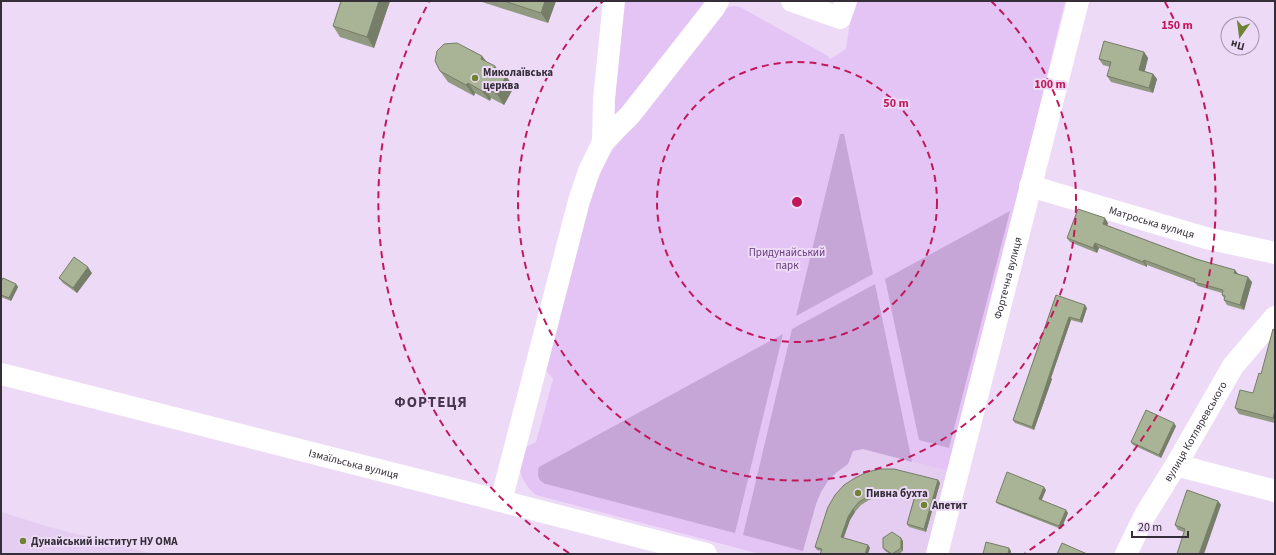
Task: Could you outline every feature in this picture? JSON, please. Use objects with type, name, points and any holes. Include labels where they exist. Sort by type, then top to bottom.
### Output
[{"type":"street","points":[[603,142],[604,99],[614,1]]},
{"type":"street","points":[[501,501],[579,201],[589,171],[603,142],[630,115],[718,1]]},
{"type":"street","points":[[792,1],[843,10]]},
{"type":"street","name":"Фортечна вулиця","points":[[937,554],[1078,1]]},
{"type":"street","name":"Матроська вулиця","points":[[1030,186],[1206,238],[1275,253]]},
{"type":"street","name":"вулиця Котляревського","points":[[1126,554],[1145,516],[1233,366],[1275,316]]},
{"type":"street","name":"Ізмаїльська вулиця","points":[[1,374],[706,554]]},
{"type":"street","points":[[1176,465],[1275,491]]},
{"type":"shaded area","points":[[840,134],[844,134],[873,274],[796,316]]},
{"type":"shaded area","points":[[1010,211],[949,448],[919,440],[885,279]]},
{"type":"shaded area","points":[[875,284],[912,462],[863,449],[853,451],[848,464],[828,481],[821,492],[816,504],[803,551],[743,535],[792,329]]},
{"type":"shaded area","points":[[783,334],[735,533],[546,484],[540,479],[538,475],[539,467]]},
{"type":"shaded area","points":[[863,449],[948,471],[926,554],[802,554],[816,504],[821,492],[828,481],[848,464],[853,451]]},
{"type":"shaded area","points":[[1,512],[49,527],[153,554],[1,554]]},
{"type":"green space","points":[[619,1],[711,1],[619,115],[614,115]]},
{"type":"green space","name":"Придунайський парк","points":[[853,1],[1065,1],[1019,193],[948,471],[864,449],[853,451],[848,464],[828,481],[821,492],[816,504],[802,554],[760,554],[536,495],[527,486],[521,474],[520,463],[526,447],[536,442],[553,379],[544,368],[588,204],[605,163],[613,150],[720,12],[732,6],[740,7],[828,56],[830,59],[846,49]]},
{"type":"building","points":[[341,1],[379,1],[367,37],[333,26]]},
{"type":"building","points":[[504,1],[545,1],[541,13]]},
{"type":"building","points":[[1104,41],[1144,52],[1139,70],[1153,74],[1149,88],[1107,76],[1111,62],[1099,59]]},
{"type":"building","name":"Миколаївська церква","points":[[457,43],[482,56],[481,59],[495,66],[494,69],[506,76],[497,94],[484,87],[482,91],[468,83],[466,85],[440,71],[435,61],[437,51],[444,44]]},
{"type":"building","points":[[1078,209],[1105,218],[1103,224],[1196,259],[1235,270],[1234,273],[1248,277],[1240,305],[1224,300],[1225,296],[1222,295],[1223,290],[1194,282],[1195,279],[1144,260],[1143,262],[1095,243],[1093,248],[1067,238]]},
{"type":"building","points":[[74,257],[88,267],[73,288],[59,278]]},
{"type":"building","points":[[3,278],[16,284],[9,298],[1,295],[1,282]]},
{"type":"building","points":[[1056,295],[1085,305],[1080,320],[1069,317],[1032,427],[1013,420]]},
{"type":"building","points":[[1273,329],[1275,330],[1275,410],[1273,418],[1235,408],[1240,390],[1253,393],[1259,373],[1261,374]]},
{"type":"building","points":[[1146,410],[1174,423],[1159,455],[1131,442]]},
{"type":"building","points":[[880,469],[894,469],[938,480],[924,529],[907,524],[915,496],[885,491],[867,497],[859,502],[848,517],[841,537],[868,545],[865,554],[820,554],[822,549],[815,547],[828,507],[835,495],[844,485],[855,478],[867,472]]},
{"type":"building","points":[[1007,472],[1044,487],[1039,499],[1066,510],[1059,526],[996,502]]},
{"type":"building","points":[[1187,490],[1218,501],[1199,554],[1177,554],[1185,529],[1175,525]]},
{"type":"building","points":[[892,532],[901,538],[901,548],[892,554],[883,548],[883,538]]},
{"type":"building","points":[[986,542],[1009,548],[1008,554],[983,554]]},
{"type":"building","points":[[1062,543],[1087,554],[1057,554]]},
{"type":"place","name":"Миколаївська церква","points":[[475,78]]},
{"type":"place","name":"Пивна бухта","points":[[858,493]]},
{"type":"place","name":"Апетит","points":[[924,505]]},
{"type":"place","name":"Дунайський інститут НУ ОМА","points":[[23,541]]},
{"type":"district","name":"ФОРТЕЦЯ","points":[[431,402]]}]
